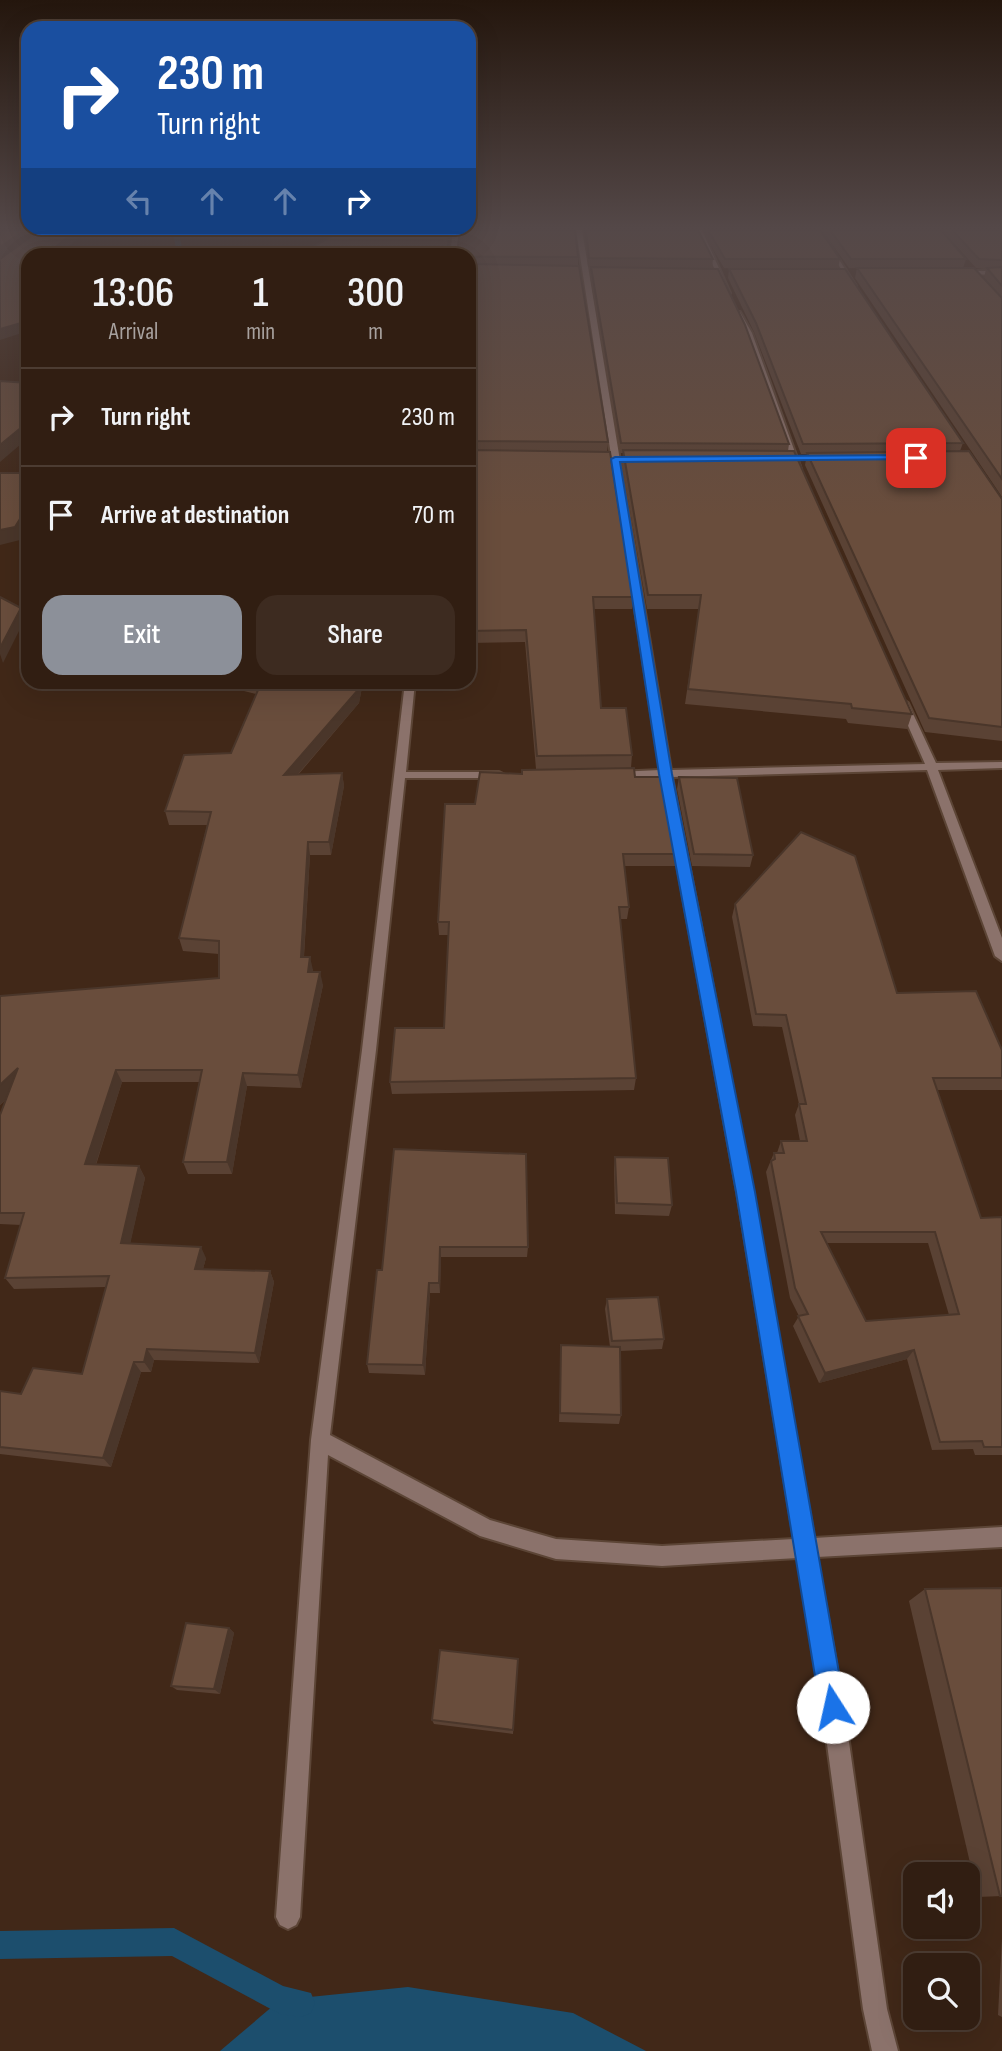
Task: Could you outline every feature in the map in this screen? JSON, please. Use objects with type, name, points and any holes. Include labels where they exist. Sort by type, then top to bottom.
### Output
[{"type":"street","points":[[593,326],[666,774],[746,1192],[833,1707],[875,2009],[886,2051]]},
{"type":"street","points":[[745,326],[806,482]]},
{"type":"street","points":[[782,460],[809,460]]},
{"type":"street","points":[[288,1917],[320,1440],[367,1063],[409,689]]},
{"type":"street","points":[[899,694],[931,765],[1002,956]]},
{"type":"street","points":[[606,775],[1002,765]]},
{"type":"street","points":[[399,775],[511,775]]},
{"type":"street","points":[[320,1440],[488,1528],[556,1549],[662,1556],[1002,1537]]},
{"type":"water","points":[[408,1987],[573,2013],[646,2051],[220,2051],[280,2000]]},
{"type":"building","points":[[476,326],[589,326],[608,442],[476,441]]},
{"type":"building","points":[[601,326],[745,326],[789,444],[621,443]]},
{"type":"building","points":[[757,326],[883,326],[963,443],[803,444]]},
{"type":"building","points":[[897,326],[1002,326],[1002,479]]},
{"type":"building","points":[[0,381],[21,382],[21,428],[0,445]]},
{"type":"building","points":[[476,450],[610,452],[633,597],[593,597],[601,708],[626,708],[632,755],[537,756],[526,630],[476,631]]},
{"type":"building","points":[[623,450],[794,451],[912,714],[852,708],[851,704],[688,689],[701,595],[648,595]]},
{"type":"building","points":[[969,451],[1002,499],[1002,727],[929,718],[807,453]]},
{"type":"building","points":[[0,473],[21,473],[21,517],[15,527],[0,530]]},
{"type":"building","points":[[0,597],[21,608],[0,648]]},
{"type":"building","points":[[258,689],[358,689],[284,775],[342,773],[329,842],[308,842],[301,957],[310,957],[308,972],[320,972],[298,1075],[243,1073],[227,1162],[183,1162],[202,1070],[116,1070],[85,1164],[139,1166],[121,1243],[201,1247],[195,1269],[270,1271],[255,1353],[147,1349],[144,1362],[134,1362],[103,1458],[0,1447],[0,1391],[21,1394],[33,1368],[82,1374],[109,1276],[5,1278],[24,1213],[0,1213],[0,1115],[18,1068],[0,1085],[0,996],[219,978],[219,941],[179,938],[211,812],[165,811],[184,755],[231,753]]},
{"type":"building","points":[[634,768],[635,777],[662,777],[677,854],[623,854],[629,907],[619,907],[636,1078],[390,1082],[395,1028],[444,1028],[449,922],[438,922],[445,804],[475,804],[480,772],[522,774],[522,770]]},
{"type":"building","points":[[679,777],[737,778],[753,855],[694,854]]},
{"type":"building","points":[[801,832],[855,856],[897,993],[976,991],[1002,1050],[1002,1078],[933,1078],[981,1218],[1002,1217],[1002,1447],[984,1447],[982,1441],[940,1442],[914,1350],[825,1373],[798,1316],[808,1314],[795,1288],[771,1161],[775,1159],[774,1153],[784,1153],[781,1141],[807,1141],[799,1104],[806,1104],[786,1015],[756,1014],[735,904]],"holes":[[[821,1232],[935,1232],[959,1314],[866,1321]]]},
{"type":"building","points":[[394,1149],[526,1154],[528,1247],[440,1247],[439,1283],[429,1283],[423,1365],[367,1364],[377,1270],[382,1270]]},
{"type":"building","points":[[615,1157],[668,1158],[672,1205],[617,1203]]},
{"type":"building","points":[[658,1297],[664,1339],[612,1341],[607,1299]]},
{"type":"building","points":[[561,1345],[620,1347],[621,1415],[560,1413]]},
{"type":"building","points":[[1002,1588],[1002,1896],[1000,1896],[925,1589]]},
{"type":"building","points":[[186,1623],[229,1628],[214,1689],[171,1686]]},
{"type":"building","points":[[440,1650],[518,1659],[513,1730],[432,1720]]},
{"type":"waterway","points":[[0,1945],[174,1942],[280,2000],[301,2003]]},
{"type":"route","points":[[833,1707],[746,1192],[666,774],[615,459],[916,458]]}]
